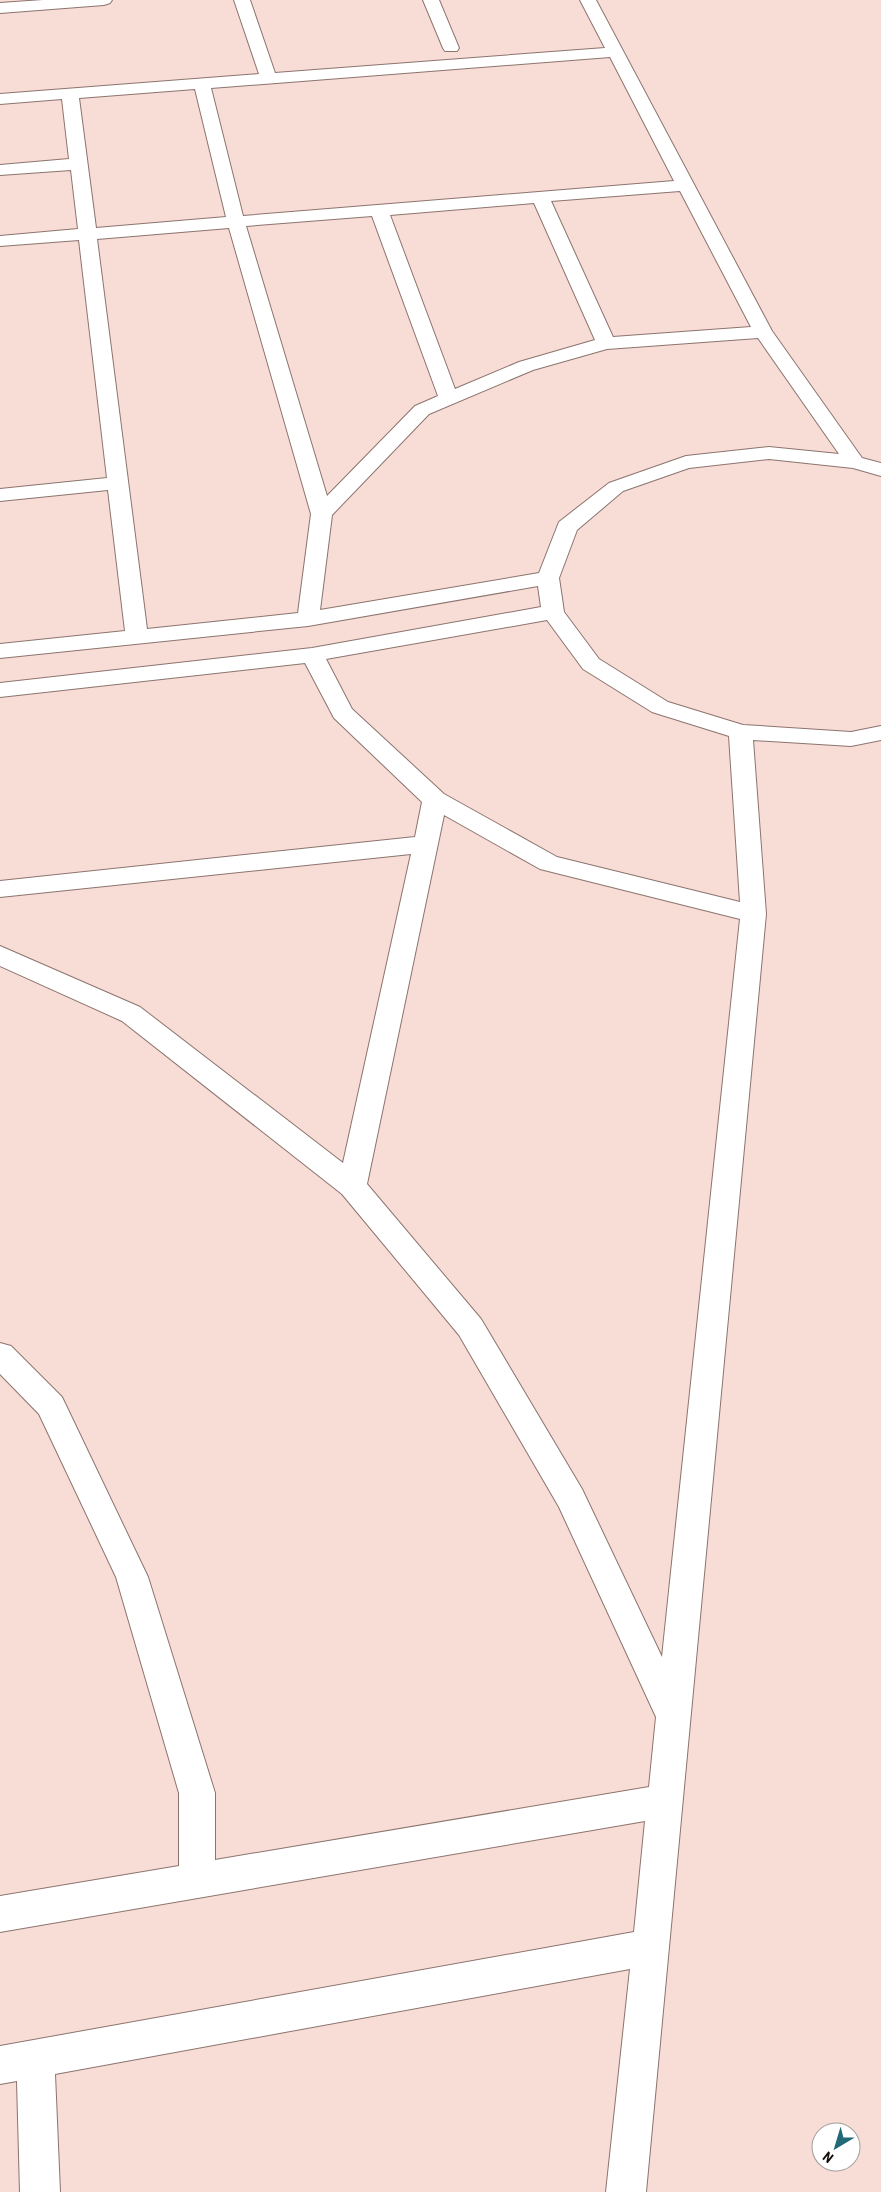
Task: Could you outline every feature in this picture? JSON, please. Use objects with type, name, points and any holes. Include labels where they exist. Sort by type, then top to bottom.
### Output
[{"type":"street","points":[[0,8],[104,0]]},
{"type":"street","points":[[242,0],[268,78]]},
{"type":"street","points":[[431,0],[451,48]]},
{"type":"street","points":[[588,0],[763,332],[855,462]]},
{"type":"street","points":[[588,38],[612,44]]},
{"type":"street","points":[[0,99],[202,84],[612,44]]},
{"type":"street","points":[[431,50],[471,46]]},
{"type":"street","points":[[243,64],[283,60]]},
{"type":"street","points":[[202,84],[236,222],[322,514],[308,619]]},
{"type":"street","points":[[70,94],[137,637]]},
{"type":"street","points":[[0,170],[78,164]]},
{"type":"street","points":[[0,241],[686,186]]},
{"type":"street","points":[[540,198],[606,343]]},
{"type":"street","points":[[379,210],[449,399]]},
{"type":"street","points":[[322,514],[422,410],[526,366],[606,343],[763,332]]},
{"type":"street","points":[[881,470],[855,462],[769,453],[686,462],[616,488],[567,527],[548,578],[554,612],[591,664],[660,708],[741,732],[851,739],[881,733]]},
{"type":"street","points":[[0,495],[118,483]]},
{"type":"street","points":[[0,651],[308,619],[548,578]]},
{"type":"street","points":[[0,690],[312,655],[554,612]]},
{"type":"street","points":[[312,655],[342,714],[435,800],[549,863],[753,914]]},
{"type":"street","points":[[626,2192],[753,914],[741,732]]},
{"type":"street","points":[[352,1186],[435,800]]},
{"type":"street","points":[[0,890],[426,844]]},
{"type":"street","points":[[0,955],[131,1014],[352,1186],[470,1327],[572,1499],[674,1718]]},
{"type":"street","points":[[0,1355],[51,1406],[132,1577],[197,1793],[196,1881]]},
{"type":"street","points":[[0,1914],[665,1801]]},
{"type":"street","points":[[40,2192],[17,2062],[651,1947]]}]
